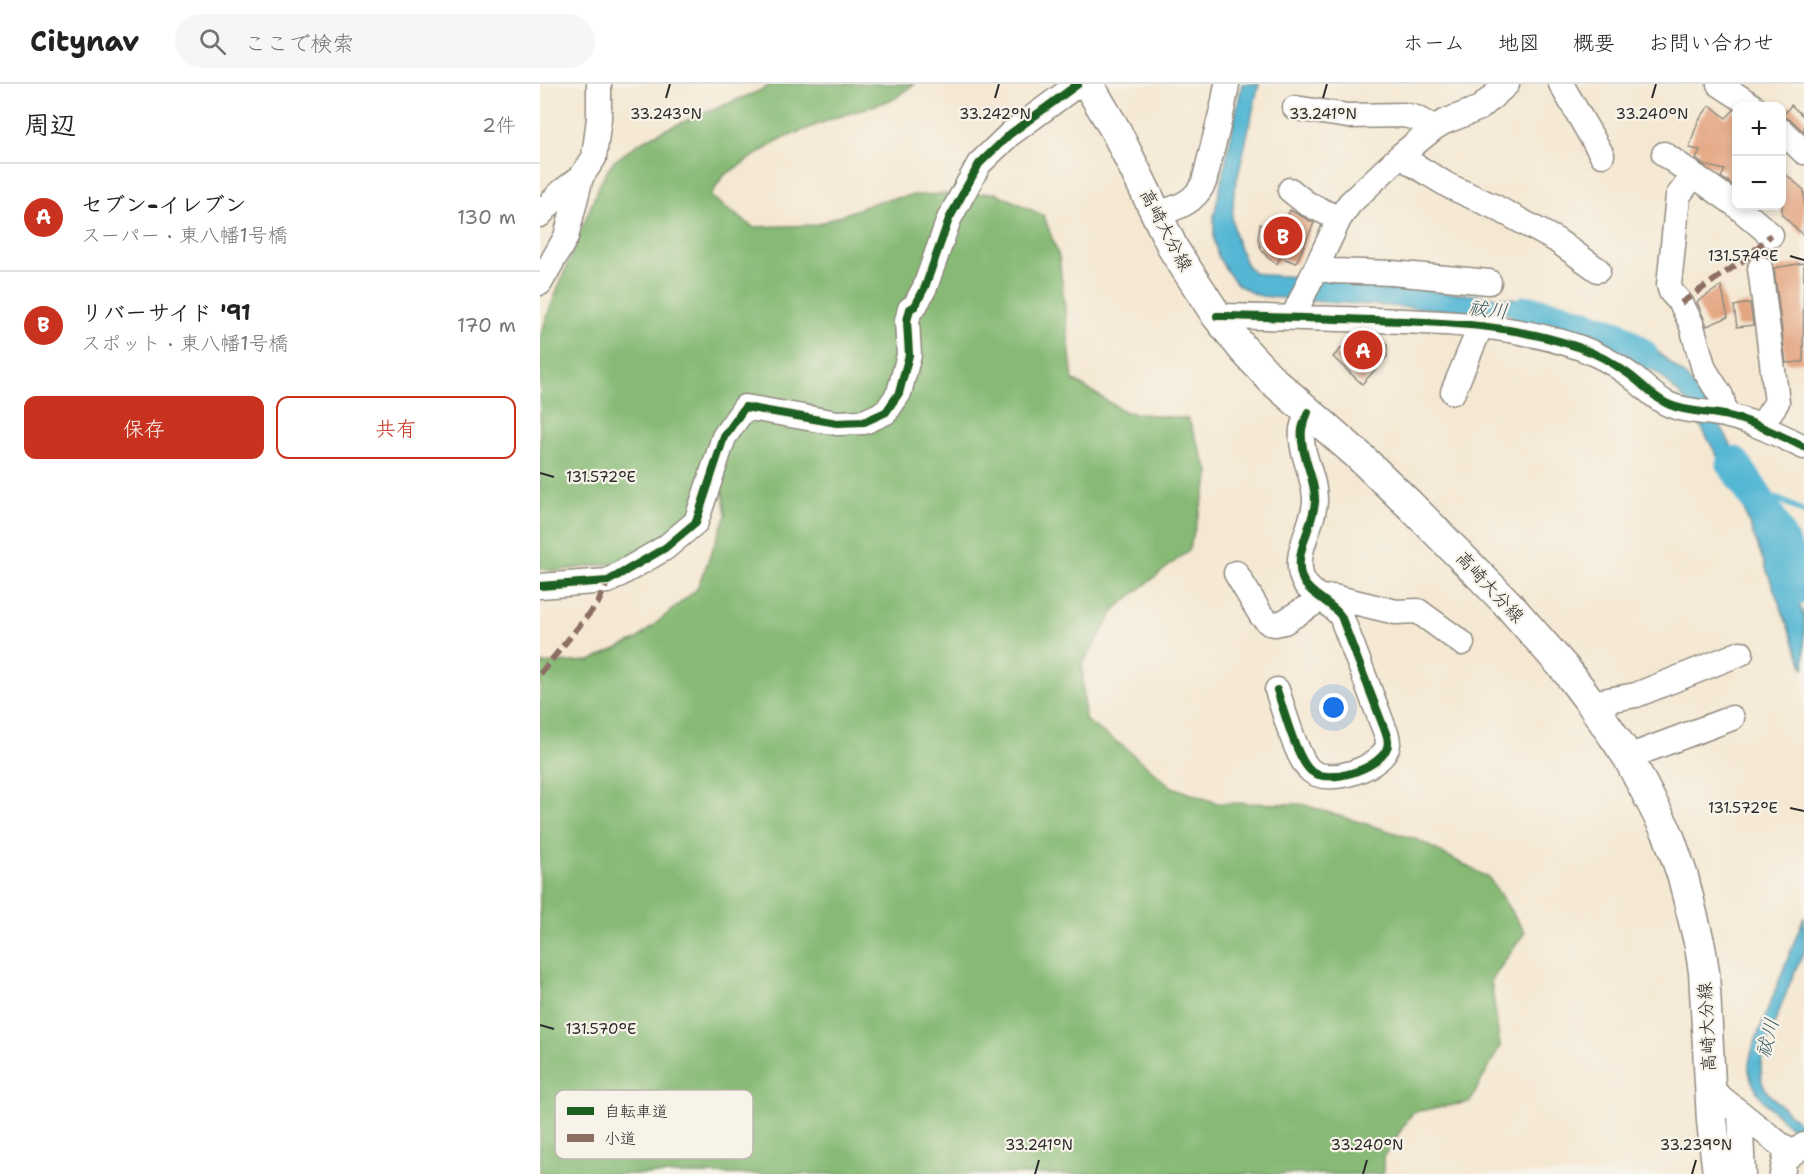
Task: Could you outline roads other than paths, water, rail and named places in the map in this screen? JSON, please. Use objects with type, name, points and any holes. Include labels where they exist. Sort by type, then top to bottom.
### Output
[{"type":"main road","name":"高崎大分線","points":[[1088,84],[1116,132],[1174,250],[1217,316],[1244,350],[1272,380],[1358,455],[1507,603],[1566,670],[1628,757],[1668,834],[1694,918],[1704,972],[1710,1089],[1718,1174]]},
{"type":"street","points":[[540,215],[560,193],[581,177],[594,158],[599,118],[599,84]]},
{"type":"street","points":[[540,586],[608,582],[665,548],[696,522],[724,437],[745,407],[837,423],[864,422],[886,412],[899,393],[909,355],[907,321],[910,309],[915,306],[925,287],[949,219],[978,164],[1010,134],[1078,84]]},
{"type":"street","points":[[1156,214],[1192,201],[1200,192],[1224,106],[1227,84]]},
{"type":"street","points":[[1476,84],[1480,108]]},
{"type":"street","points":[[1296,312],[1339,219],[1350,203],[1401,155],[1434,128],[1480,108],[1507,84]]},
{"type":"street","points":[[1561,84],[1602,154]]},
{"type":"street","points":[[1719,84],[1747,102]]},
{"type":"street","points":[[1294,108],[1348,116],[1404,115],[1416,118],[1434,128]]},
{"type":"street","points":[[1786,135],[1804,152]]},
{"type":"street","points":[[1664,154],[1732,202]]},
{"type":"street","points":[[1401,155],[1449,186],[1497,208],[1556,240],[1598,270]]},
{"type":"street","points":[[1693,176],[1678,196],[1669,285],[1691,323],[1704,369],[1721,396],[1722,414]]},
{"type":"street","points":[[540,283],[566,237],[581,177]]},
{"type":"street","points":[[1290,190],[1306,203],[1339,219]]},
{"type":"street","points":[[1743,210],[1771,235]]},
{"type":"street","points":[[1760,268],[1777,402],[1761,426]]},
{"type":"street","points":[[1314,273],[1333,271],[1381,273],[1489,282]]},
{"type":"street","points":[[1217,316],[1296,312],[1481,325],[1532,333],[1588,351],[1627,373],[1663,402],[1688,411],[1722,414],[1761,426],[1804,447]]},
{"type":"street","points":[[1453,392],[1481,325]]},
{"type":"street","points":[[1277,690],[1302,759],[1315,773],[1329,777],[1351,773],[1371,764],[1386,750],[1388,742],[1386,736],[1341,616],[1332,605],[1305,585],[1300,571],[1299,563],[1315,502],[1314,483],[1302,445],[1302,428],[1308,412]]},
{"type":"street","points":[[1236,573],[1261,615],[1275,624],[1284,622],[1322,598],[1340,598],[1396,612],[1418,611],[1462,643]]},
{"type":"street","points":[[1591,703],[1636,695],[1741,653]]},
{"type":"street","points":[[1628,757],[1732,718]]},
{"type":"street","points":[[1710,1089],[1793,1155]]},
{"type":"street","points":[[1740,1113],[1743,1174]]},
{"type":"water","points":[[1242,84],[1259,84],[1234,193],[1232,219],[1235,236],[1246,264],[1253,272],[1266,275],[1371,281],[1438,292],[1565,303],[1564,308],[1612,320],[1639,335],[1687,378],[1710,406],[1751,483],[1804,617],[1804,669],[1738,494],[1688,403],[1661,376],[1603,335],[1594,325],[1527,315],[1261,296],[1237,284],[1218,257],[1214,240],[1214,216]]},
{"type":"water","points":[[1804,917],[1804,951],[1763,1053],[1761,1067],[1762,1083],[1768,1093],[1804,1128],[1802,1137],[1762,1099],[1751,1080],[1749,1067],[1753,1047]]},
{"type":"waterway","name":"祓川","points":[[1527,312],[1559,318],[1616,337],[1641,355]]},
{"type":"waterway","name":"祓川","points":[[1733,463],[1769,517],[1804,588]]},
{"type":"waterway","points":[[1754,495],[1774,498],[1804,512]]},
{"type":"place","name":"リバーサイド '91","points":[[1283,236]]},
{"type":"place","name":"セブン-イレブン","points":[[1363,350]]}]
